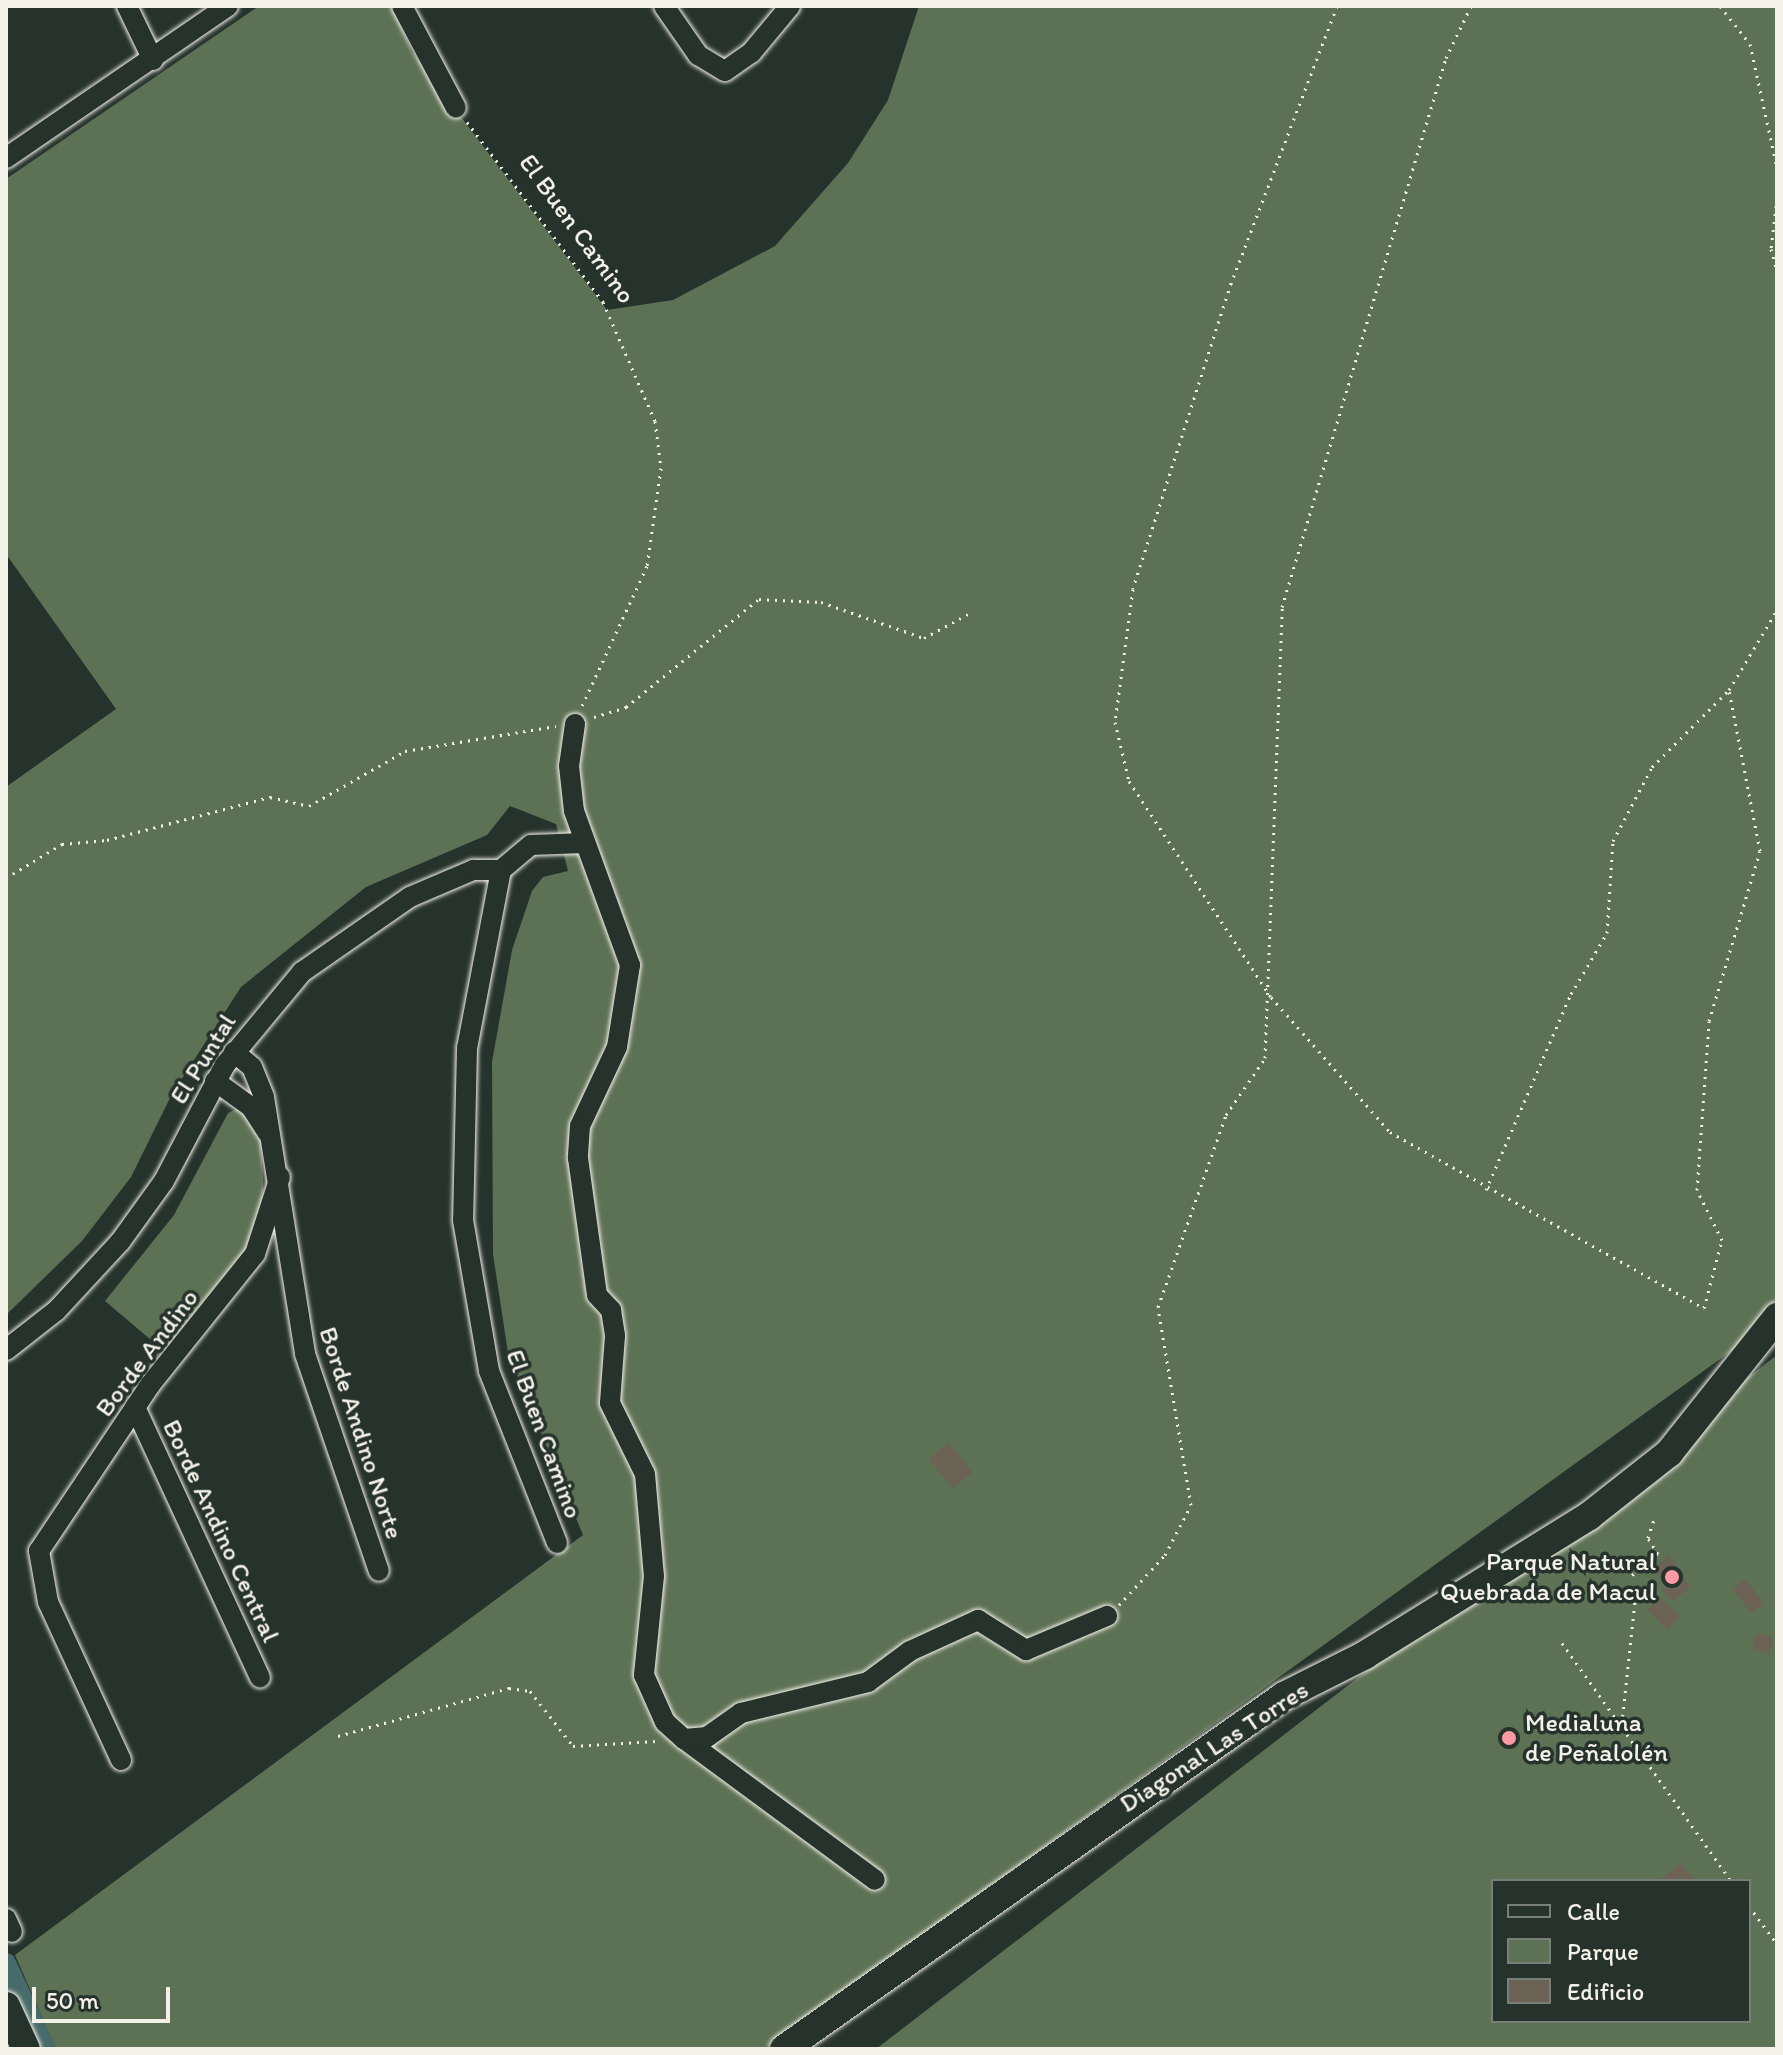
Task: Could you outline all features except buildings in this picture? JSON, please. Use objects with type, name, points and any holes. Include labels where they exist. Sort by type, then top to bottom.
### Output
[{"type":"street","points":[[127,6],[153,60]]},
{"type":"street","points":[[6,158],[228,6]]},
{"type":"street","points":[[402,6],[456,108]]},
{"type":"street","points":[[664,6],[698,55],[725,71],[751,53],[790,6]]},
{"type":"street","points":[[575,724],[569,766],[585,843],[630,965],[617,1047],[580,1126],[579,1204],[597,1295],[611,1310],[610,1403],[645,1474],[654,1576],[644,1675],[665,1722],[684,1739],[875,1880]]},
{"type":"street","points":[[501,870],[531,845],[585,843]]},
{"type":"street","name":"El Puntal","points":[[6,1350],[56,1311],[133,1226],[215,1081],[234,1052],[285,989],[356,929],[459,875],[501,870]]},
{"type":"street","name":"El Buen Camino","points":[[501,870],[467,1048],[463,1220],[489,1371],[557,1543]]},
{"type":"street","points":[[234,1052],[254,1072],[272,1140]]},
{"type":"street","points":[[215,1081],[251,1107],[272,1140]]},
{"type":"street","name":"Borde Andino Norte","points":[[272,1140],[305,1354],[379,1571]]},
{"type":"street","name":"Borde Andino","points":[[121,1760],[48,1602],[39,1551],[135,1407],[255,1254],[280,1177]]},
{"type":"street","points":[[255,1254],[276,1252],[291,1264]]},
{"type":"street","name":"Diagonal Las Torres","points":[[784,2049],[1284,1696],[1365,1655],[1589,1516],[1669,1453],[1777,1317]]},
{"type":"street","name":"Borde Andino Central","points":[[135,1407],[260,1677]]},
{"type":"street","points":[[684,1739],[707,1737],[741,1713],[868,1682],[910,1651],[978,1620],[1026,1650],[1107,1616]]},
{"type":"street","points":[[6,2006],[26,2049]]},
{"type":"path","points":[[1337,6],[1231,283],[1133,589],[1115,722],[1129,781],[1271,997],[1390,1132],[1486,1190],[1704,1308],[1722,1240],[1697,1190],[1709,1021],[1760,851],[1729,690]]},
{"type":"path","points":[[1107,1616],[1165,1555],[1191,1505],[1158,1307],[1226,1115],[1265,1058],[1271,997],[1282,607],[1446,58],[1471,6]]},
{"type":"path","points":[[1720,6],[1750,44],[1777,168]]},
{"type":"path","name":"El Buen Camino","points":[[456,108],[603,302],[655,421],[661,468],[647,566],[575,724]]},
{"type":"path","points":[[1777,198],[1771,249],[1777,271]]},
{"type":"path","points":[[6,878],[62,844],[107,840],[270,797],[309,806],[405,751],[575,724],[626,707],[759,599],[821,602],[924,638],[968,614]]},
{"type":"path","points":[[1486,1190],[1571,994],[1607,933],[1613,841],[1652,767],[1729,690],[1777,610]]},
{"type":"path","points":[[1632,1575],[1658,1554],[1648,1538],[1655,1516]]},
{"type":"path","points":[[1621,1732],[1637,1582]]},
{"type":"path","points":[[1562,1643],[1621,1732],[1730,1879]]},
{"type":"path","points":[[338,1736],[509,1688],[530,1691],[573,1746],[684,1739]]},
{"type":"path","points":[[1751,1909],[1777,1944]]},
{"type":"green space","points":[[259,6],[392,6],[412,52],[607,310],[673,300],[775,246],[848,163],[888,100],[919,6],[1777,6],[1777,1318],[764,2049],[56,2049],[15,1955],[583,1535],[508,1353],[493,1254],[492,1062],[512,950],[532,891],[543,877],[568,871],[556,824],[510,806],[487,835],[366,887],[241,987],[171,1096],[131,1177],[82,1241],[6,1315],[6,787],[116,709],[6,554],[6,179]]},
{"type":"green space","points":[[237,1109],[246,1111],[261,1143],[264,1201],[250,1244],[164,1351],[105,1301],[174,1215],[228,1113]]},
{"type":"green space","points":[[1777,1355],[1777,2049],[876,2049]]},
{"type":"waterway","points":[[6,1963],[46,2049]]},
{"type":"place","name":"Parque Natural Quebrada de Macul","points":[[1672,1577]]},
{"type":"place","name":"Medialuna de Peñalolén","points":[[1509,1738]]}]
